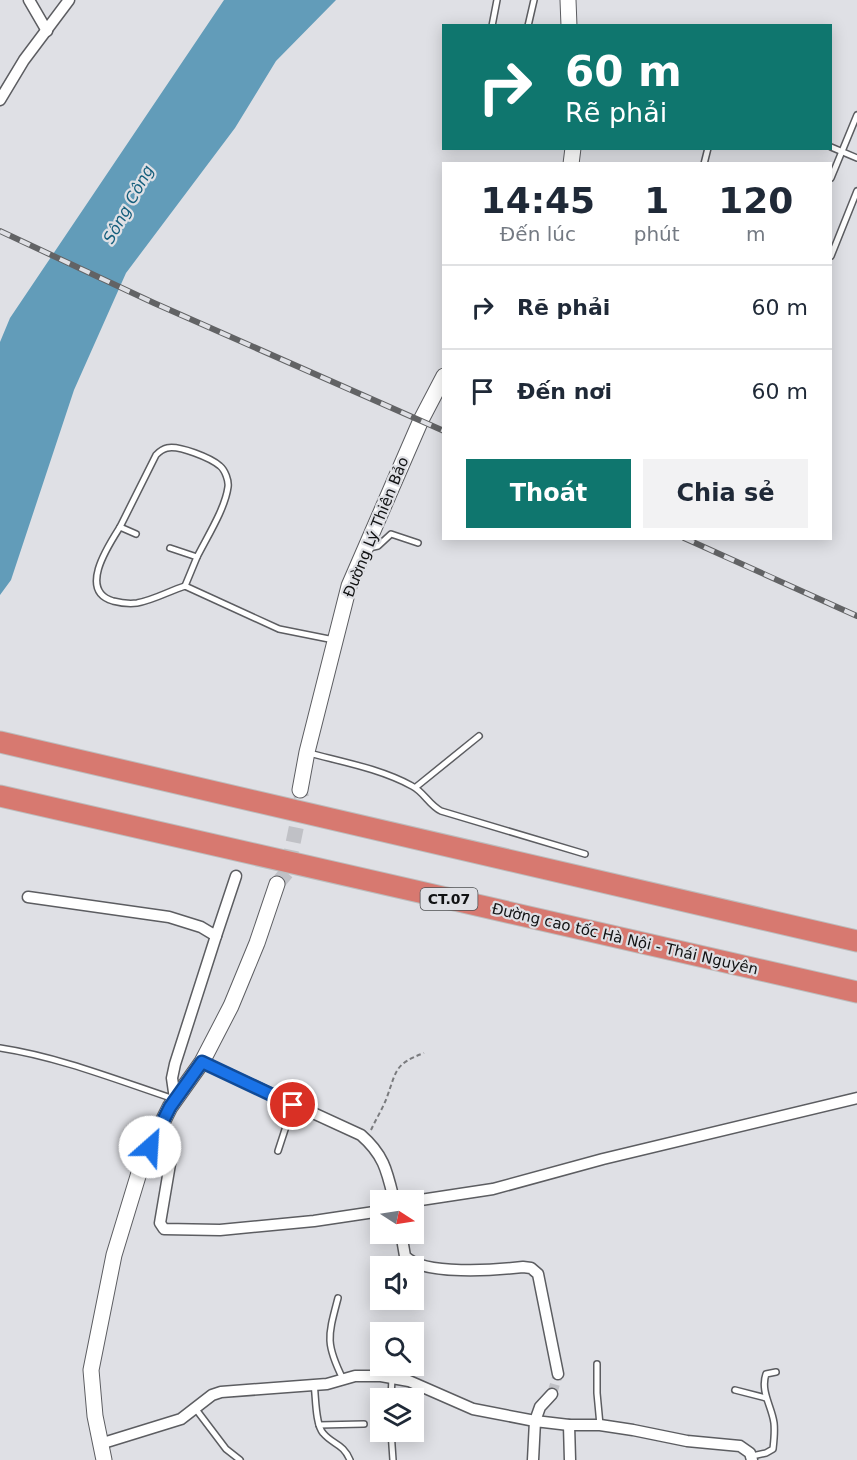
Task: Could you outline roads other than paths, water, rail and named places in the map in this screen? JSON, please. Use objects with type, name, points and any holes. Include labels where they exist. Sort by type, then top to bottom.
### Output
[{"type":"highway","points":[[0,742],[857,941]]},
{"type":"highway","name":"Đường cao tốc Hà Nội - Thái Nguyên","points":[[0,796],[857,992]]},
{"type":"main road","points":[[568,0],[569,24]]},
{"type":"main road","name":"Đường Lý Thiên Bảo","points":[[300,790],[307,752],[349,586],[421,420],[442,380]]},
{"type":"main road","points":[[104,1460],[91,1370],[114,1256],[142,1163],[175,1099],[202,1062],[231,1006],[278,884]]},
{"type":"street","points":[[29,0],[47,31]]},
{"type":"street","points":[[0,100],[24,60],[69,0]]},
{"type":"street","points":[[175,1099],[172,1078],[175,1064],[236,876]]},
{"type":"street","points":[[28,897],[169,917],[201,927],[216,936]]},
{"type":"street","points":[[202,1062],[361,1135],[381,1157],[391,1190]]},
{"type":"street","points":[[424,1199],[493,1189],[603,1159],[857,1098]]},
{"type":"street","points":[[159,1130],[169,1149],[170,1164],[160,1223],[164,1229],[220,1230],[314,1221],[370,1212]]},
{"type":"street","points":[[403,1244],[405,1256],[416,1265],[440,1270],[523,1267],[535,1271],[538,1274],[558,1374]]},
{"type":"street","points":[[100,1444],[181,1419],[212,1395],[221,1392],[327,1384],[355,1376],[409,1381],[473,1409],[535,1421],[569,1425],[600,1425],[687,1441],[740,1446],[750,1453],[752,1458]]},
{"type":"street","points":[[533,1460],[535,1421],[540,1407],[552,1394]]},
{"type":"street","points":[[569,1425],[570,1460]]},
{"type":"lane","points":[[492,24],[497,0]]},
{"type":"lane","points":[[528,24],[534,0]]},
{"type":"lane","points":[[832,176],[857,115]]},
{"type":"lane","points":[[832,147],[857,158]]},
{"type":"lane","points":[[832,253],[857,190]]},
{"type":"lane","points":[[185,586],[222,506],[228,486],[226,476],[219,465],[181,448],[169,447],[156,455],[102,559],[96,581],[98,592],[103,598],[134,604],[185,586],[279,629],[335,641]]},
{"type":"lane","points":[[120,527],[136,534]]},
{"type":"lane","points":[[366,548],[378,546],[391,534],[418,543]]},
{"type":"lane","points":[[170,548],[197,557]]},
{"type":"lane","points":[[416,788],[479,736]]},
{"type":"lane","points":[[307,752],[383,773],[416,788],[435,808],[441,811],[585,854]]},
{"type":"lane","points":[[0,1048],[20,1051],[70,1065],[175,1099]]},
{"type":"lane","points":[[278,1151],[293,1105]]},
{"type":"lane","points":[[338,1298],[328,1343],[343,1379]]},
{"type":"lane","points":[[597,1364],[600,1425]]},
{"type":"lane","points":[[752,1458],[773,1449],[774,1421],[766,1398],[764,1378],[766,1374],[776,1372]]},
{"type":"lane","points":[[392,1378],[392,1388]]},
{"type":"lane","points":[[314,1384],[319,1425],[322,1432],[345,1449],[350,1460]]},
{"type":"lane","points":[[735,1390],[766,1398]]},
{"type":"lane","points":[[195,1408],[226,1449],[240,1460]]},
{"type":"lane","points":[[319,1425],[364,1424]]},
{"type":"lane","points":[[392,1442],[393,1460]]},
{"type":"water","name":"Sông Công","points":[[224,0],[336,0],[276,61],[235,128],[126,273],[74,390],[11,580],[0,595],[0,342],[10,318]]},
{"type":"tunnel","points":[[277,884],[287,872],[302,800],[300,790]]},
{"type":"tunnel","points":[[552,1394],[558,1374]]},
{"type":"railway","points":[[0,231],[154,303],[442,430]]},
{"type":"railway","points":[[688,540],[857,616]]}]
